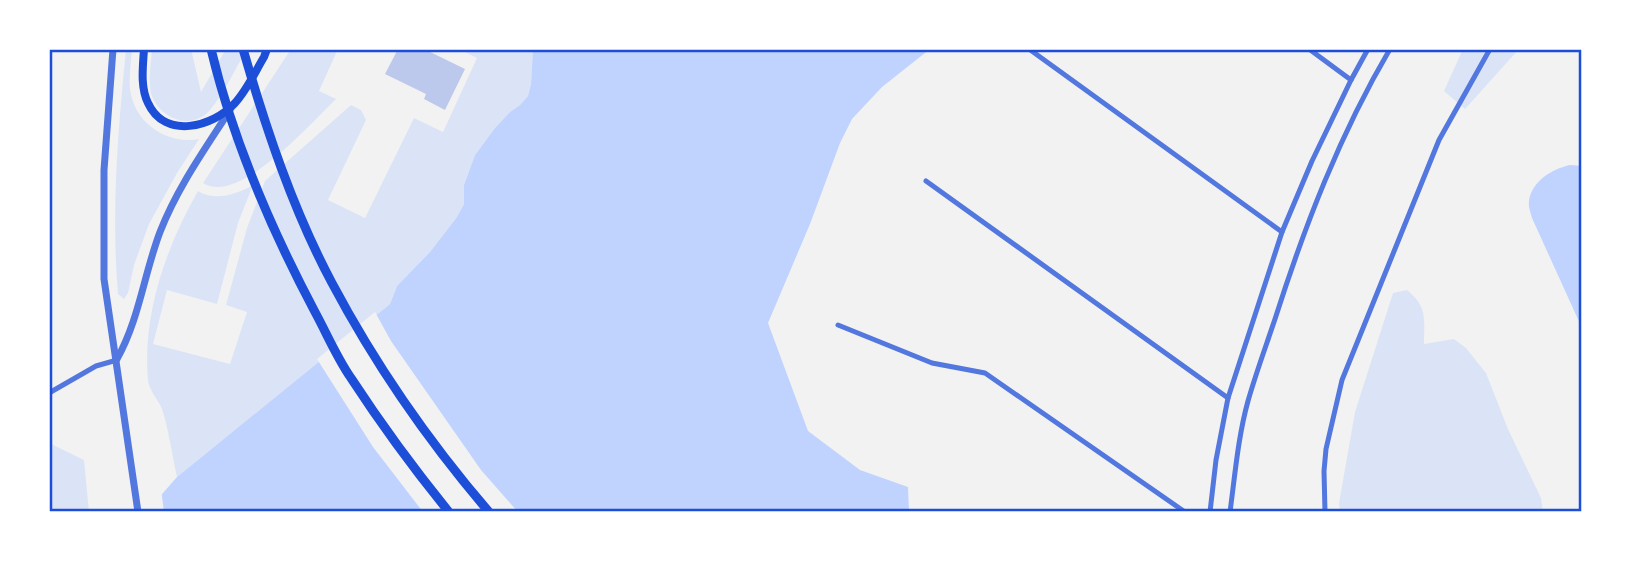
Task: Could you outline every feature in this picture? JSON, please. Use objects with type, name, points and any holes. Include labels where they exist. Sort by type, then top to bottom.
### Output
[{"type":"main road","points":[[144,49],[144,89],[148,103],[156,116],[184,128],[212,120],[235,103],[267,52]]},
{"type":"main road","points":[[211,49],[239,141],[258,192],[305,293],[349,376],[408,460],[449,512]]},
{"type":"main road","points":[[243,49],[294,198],[332,282],[378,363],[489,512]]},
{"type":"street","points":[[113,49],[104,158],[104,279],[138,512]]},
{"type":"street","points":[[1029,49],[1282,232]]},
{"type":"street","points":[[1309,49],[1351,80]]},
{"type":"street","points":[[1210,512],[1216,460],[1228,398],[1282,232],[1312,160],[1368,49]]},
{"type":"street","points":[[1230,512],[1248,401],[1300,242],[1346,133],[1390,49]]},
{"type":"street","points":[[1325,512],[1326,449],[1342,380],[1439,140],[1490,49]]},
{"type":"street","points":[[49,393],[96,366],[117,360],[130,337],[149,264],[170,210],[235,103]]},
{"type":"street","points":[[926,181],[1228,398]]},
{"type":"street","points":[[838,325],[932,363],[985,373],[1185,512]]},
{"type":"shaded area","points":[[126,49],[132,49],[130,89],[133,101],[145,121],[164,135],[187,140],[199,139],[149,224],[124,299],[118,294],[115,202]]},
{"type":"shaded area","points":[[152,49],[191,49],[201,92],[226,49],[247,49],[210,110],[202,117],[185,121],[168,115],[155,102],[150,82]]},
{"type":"shaded area","points":[[291,49],[338,49],[319,91],[336,99],[293,142],[255,173],[236,183],[218,187],[203,183],[209,174]]},
{"type":"shaded area","points":[[459,49],[533,49],[528,96],[495,128],[475,155],[464,185],[464,204],[457,217],[430,252],[397,286],[390,304],[177,477],[162,409],[149,384],[147,356],[159,282],[176,235],[198,191],[219,196],[233,194],[253,185],[238,223],[217,304],[167,290],[153,344],[230,364],[247,312],[226,305],[247,228],[265,181],[351,105],[361,110],[366,120],[328,200],[365,218],[414,118],[443,132],[477,58]]},
{"type":"shaded area","points":[[1463,49],[1519,49],[1465,109],[1444,91]]},
{"type":"shaded area","points":[[1407,290],[1422,308],[1424,344],[1454,339],[1466,348],[1486,373],[1508,429],[1541,498],[1543,512],[1340,512],[1339,503],[1355,412],[1393,293]]},
{"type":"shaded area","points":[[49,443],[84,460],[89,512],[49,512]]},
{"type":"water","points":[[533,49],[930,49],[882,87],[852,119],[768,323],[808,431],[860,470],[908,487],[909,512],[140,512],[156,501],[177,477],[390,304],[397,286],[430,252],[457,217],[464,204],[464,185],[475,155],[495,128],[528,96]]},
{"type":"water","points":[[1570,165],[1582,166],[1582,328],[1532,218],[1529,205],[1531,194],[1539,182],[1550,173]]},
{"type":"pier","points":[[375,312],[391,341],[481,470],[518,512],[423,512],[373,447],[317,359]]},
{"type":"pier","points":[[161,489],[164,512],[136,512],[153,498]]},
{"type":"building","points":[[398,49],[424,49],[465,69],[445,110],[424,99],[426,94],[385,74]]}]
